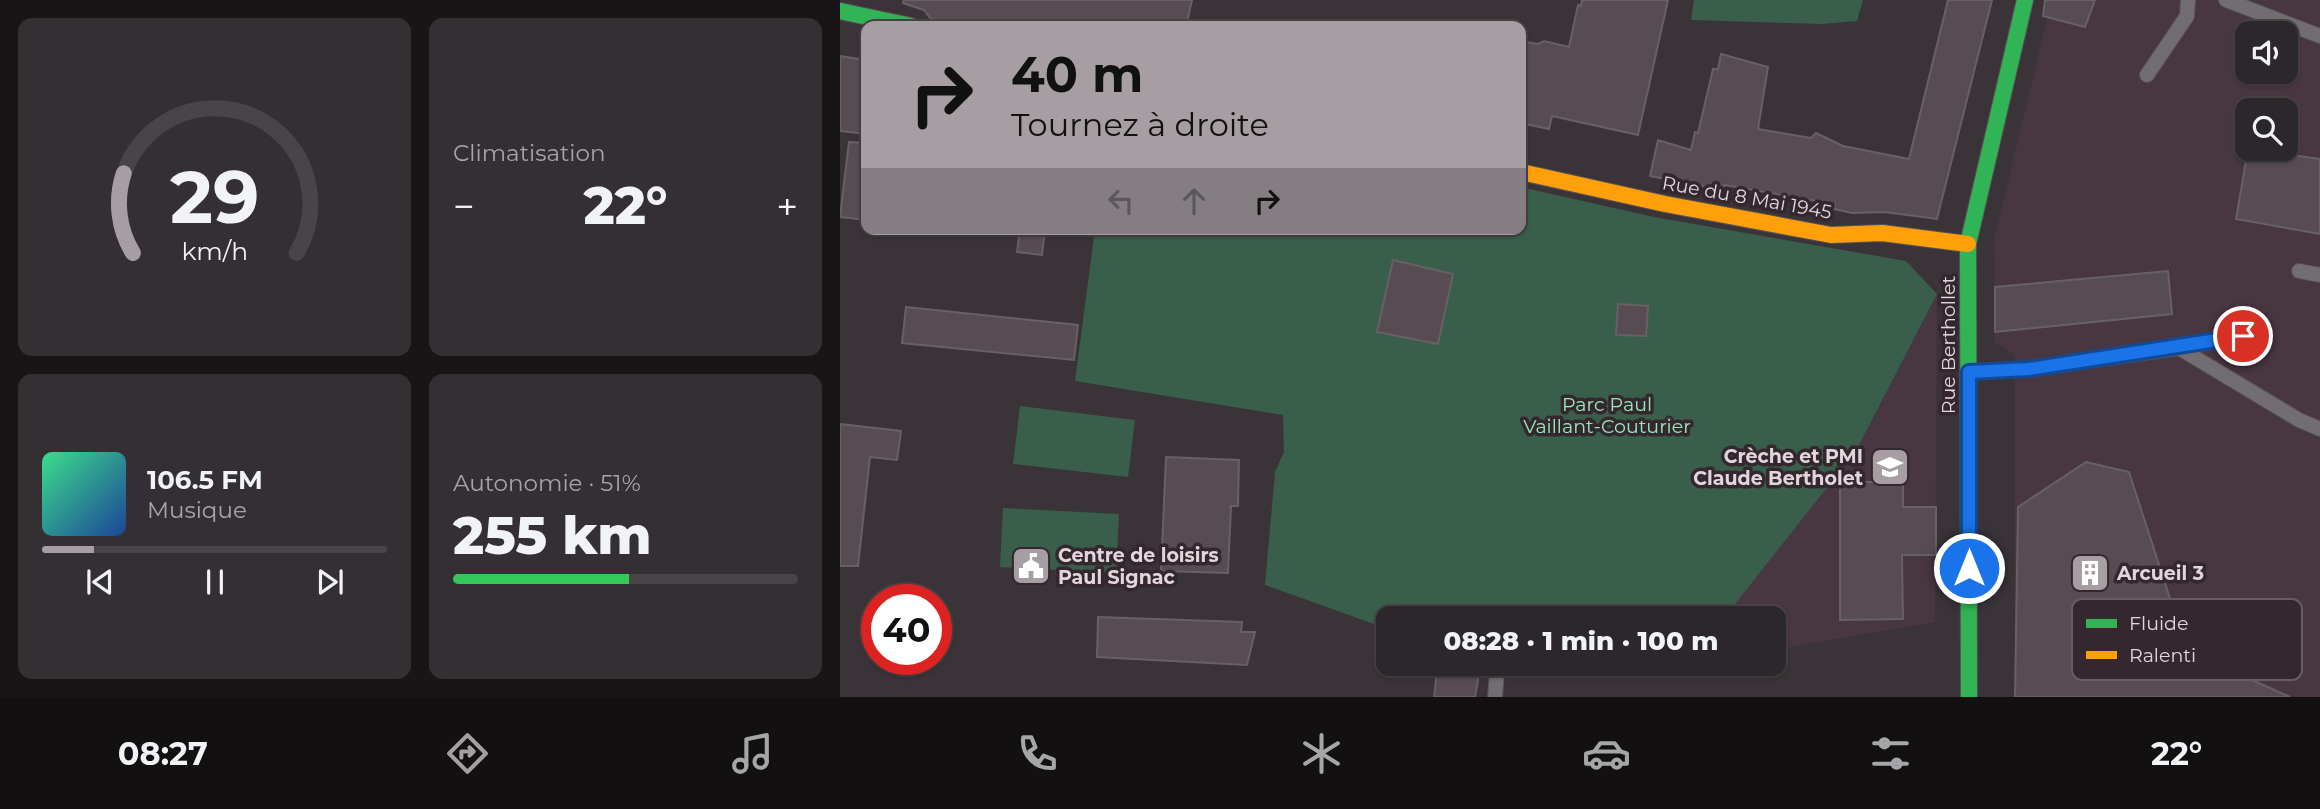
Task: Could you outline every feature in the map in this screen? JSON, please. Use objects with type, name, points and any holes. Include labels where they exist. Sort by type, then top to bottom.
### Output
[{"type":"street","name":"Rue Berthollet","points":[[1969,697],[1968,244],[2025,0]]},
{"type":"street","points":[[840,11],[887,21]]},
{"type":"street","name":"Rue du 8 Mai 1945","points":[[1526,173],[1665,204],[1832,235],[1882,233],[1968,244]]},
{"type":"lane","points":[[2147,75],[2187,16],[2188,0]]},
{"type":"lane","points":[[2226,0],[2320,36]]},
{"type":"lane","points":[[2299,271],[2320,275]]},
{"type":"lane","points":[[1969,372],[2029,369],[2179,348],[2243,336]]},
{"type":"lane","points":[[2179,348],[2299,420],[2320,429]]},
{"type":"lane","points":[[1495,697],[1497,676]]},
{"type":"shaded area","points":[[2052,0],[2320,0],[2320,697],[2015,697],[2015,355],[1995,342],[1994,239]]},
{"type":"shaded area","name":"Crèche et PMI Claude Bertholet","points":[[1937,294],[1935,622],[1786,648],[1786,606],[1733,606],[1856,451]]},
{"type":"green space","points":[[1694,0],[1863,0],[1857,21],[1822,24],[1691,20]]},
{"type":"green space","name":"Parc Paul Vaillant-Couturier","points":[[1526,188],[1654,217],[1906,261],[1937,294],[1856,451],[1733,606],[1376,606],[1376,625],[1265,585],[1275,472],[1284,452],[1283,415],[1075,381],[1094,235],[1526,235]]},
{"type":"green space","points":[[1020,406],[1135,420],[1128,477],[1013,464]]},
{"type":"green space","points":[[1003,508],[1119,514],[1116,573],[1000,567]]},
{"type":"building","points":[[904,0],[1192,0],[1187,21],[943,21],[931,19],[924,10],[903,3]]},
{"type":"building","points":[[1582,0],[1668,0],[1638,135],[1552,116],[1549,129],[1526,124],[1526,42],[1538,44],[1544,41],[1569,47],[1578,5],[1581,6]]},
{"type":"building","points":[[1948,0],[1992,0],[1937,219],[1884,212],[1852,213],[1834,209],[1835,204],[1724,185],[1723,190],[1650,176],[1658,140],[1691,150],[1695,132],[1698,133],[1713,69],[1718,69],[1721,54],[1768,67],[1758,129],[1811,138],[1816,133],[1843,146],[1909,159]]},
{"type":"building","points":[[2045,0],[2095,0],[2085,27],[2043,16]]},
{"type":"building","points":[[840,56],[861,59],[861,133],[840,131]]},
{"type":"building","points":[[849,142],[861,143],[861,219],[840,217]]},
{"type":"building","points":[[2298,156],[2320,159],[2320,234],[2236,219],[2246,161],[2298,161]]},
{"type":"building","points":[[1019,235],[1044,235],[1042,255],[1017,252]]},
{"type":"building","points":[[1393,260],[1453,274],[1438,344],[1377,332]]},
{"type":"building","points":[[2168,271],[2172,314],[1995,332],[1995,287]]},
{"type":"building","points":[[1618,304],[1648,306],[1646,336],[1616,335]]},
{"type":"building","points":[[906,307],[1078,325],[1074,360],[902,343]]},
{"type":"building","points":[[840,424],[901,431],[897,460],[870,457],[858,566],[840,566]]},
{"type":"building","points":[[1166,457],[1239,460],[1238,506],[1231,506],[1228,573],[1161,571]]},
{"type":"building","name":"Arcueil 3","points":[[2086,462],[2129,472],[2170,599],[2072,599],[2072,680],[2252,680],[2290,697],[2015,697],[2018,507]]},
{"type":"building","points":[[1840,482],[1903,482],[1903,507],[1936,507],[1936,555],[1902,555],[1903,619],[1840,620]]},
{"type":"building","points":[[1098,617],[1242,622],[1241,632],[1255,632],[1247,665],[1097,657]]},
{"type":"building","points":[[1436,676],[1479,676],[1475,697],[1434,697]]},
{"type":"traffic: fast","points":[[1969,697],[1968,244],[2025,0]]},
{"type":"traffic: fast","points":[[840,11],[887,21]]},
{"type":"traffic: slow","points":[[1526,173],[1665,204],[1831,235],[1882,233],[1968,244]]},
{"type":"place","name":"Crèche et PMI Claude Bertholet","points":[[1890,467]]},
{"type":"place","name":"Centre de loisirs Paul Signac","points":[[1031,566]]},
{"type":"place","name":"Arcueil 3","points":[[2090,573]]},
{"type":"route","points":[[1969,568],[1969,372],[2029,369],[2179,348],[2243,336]]}]
